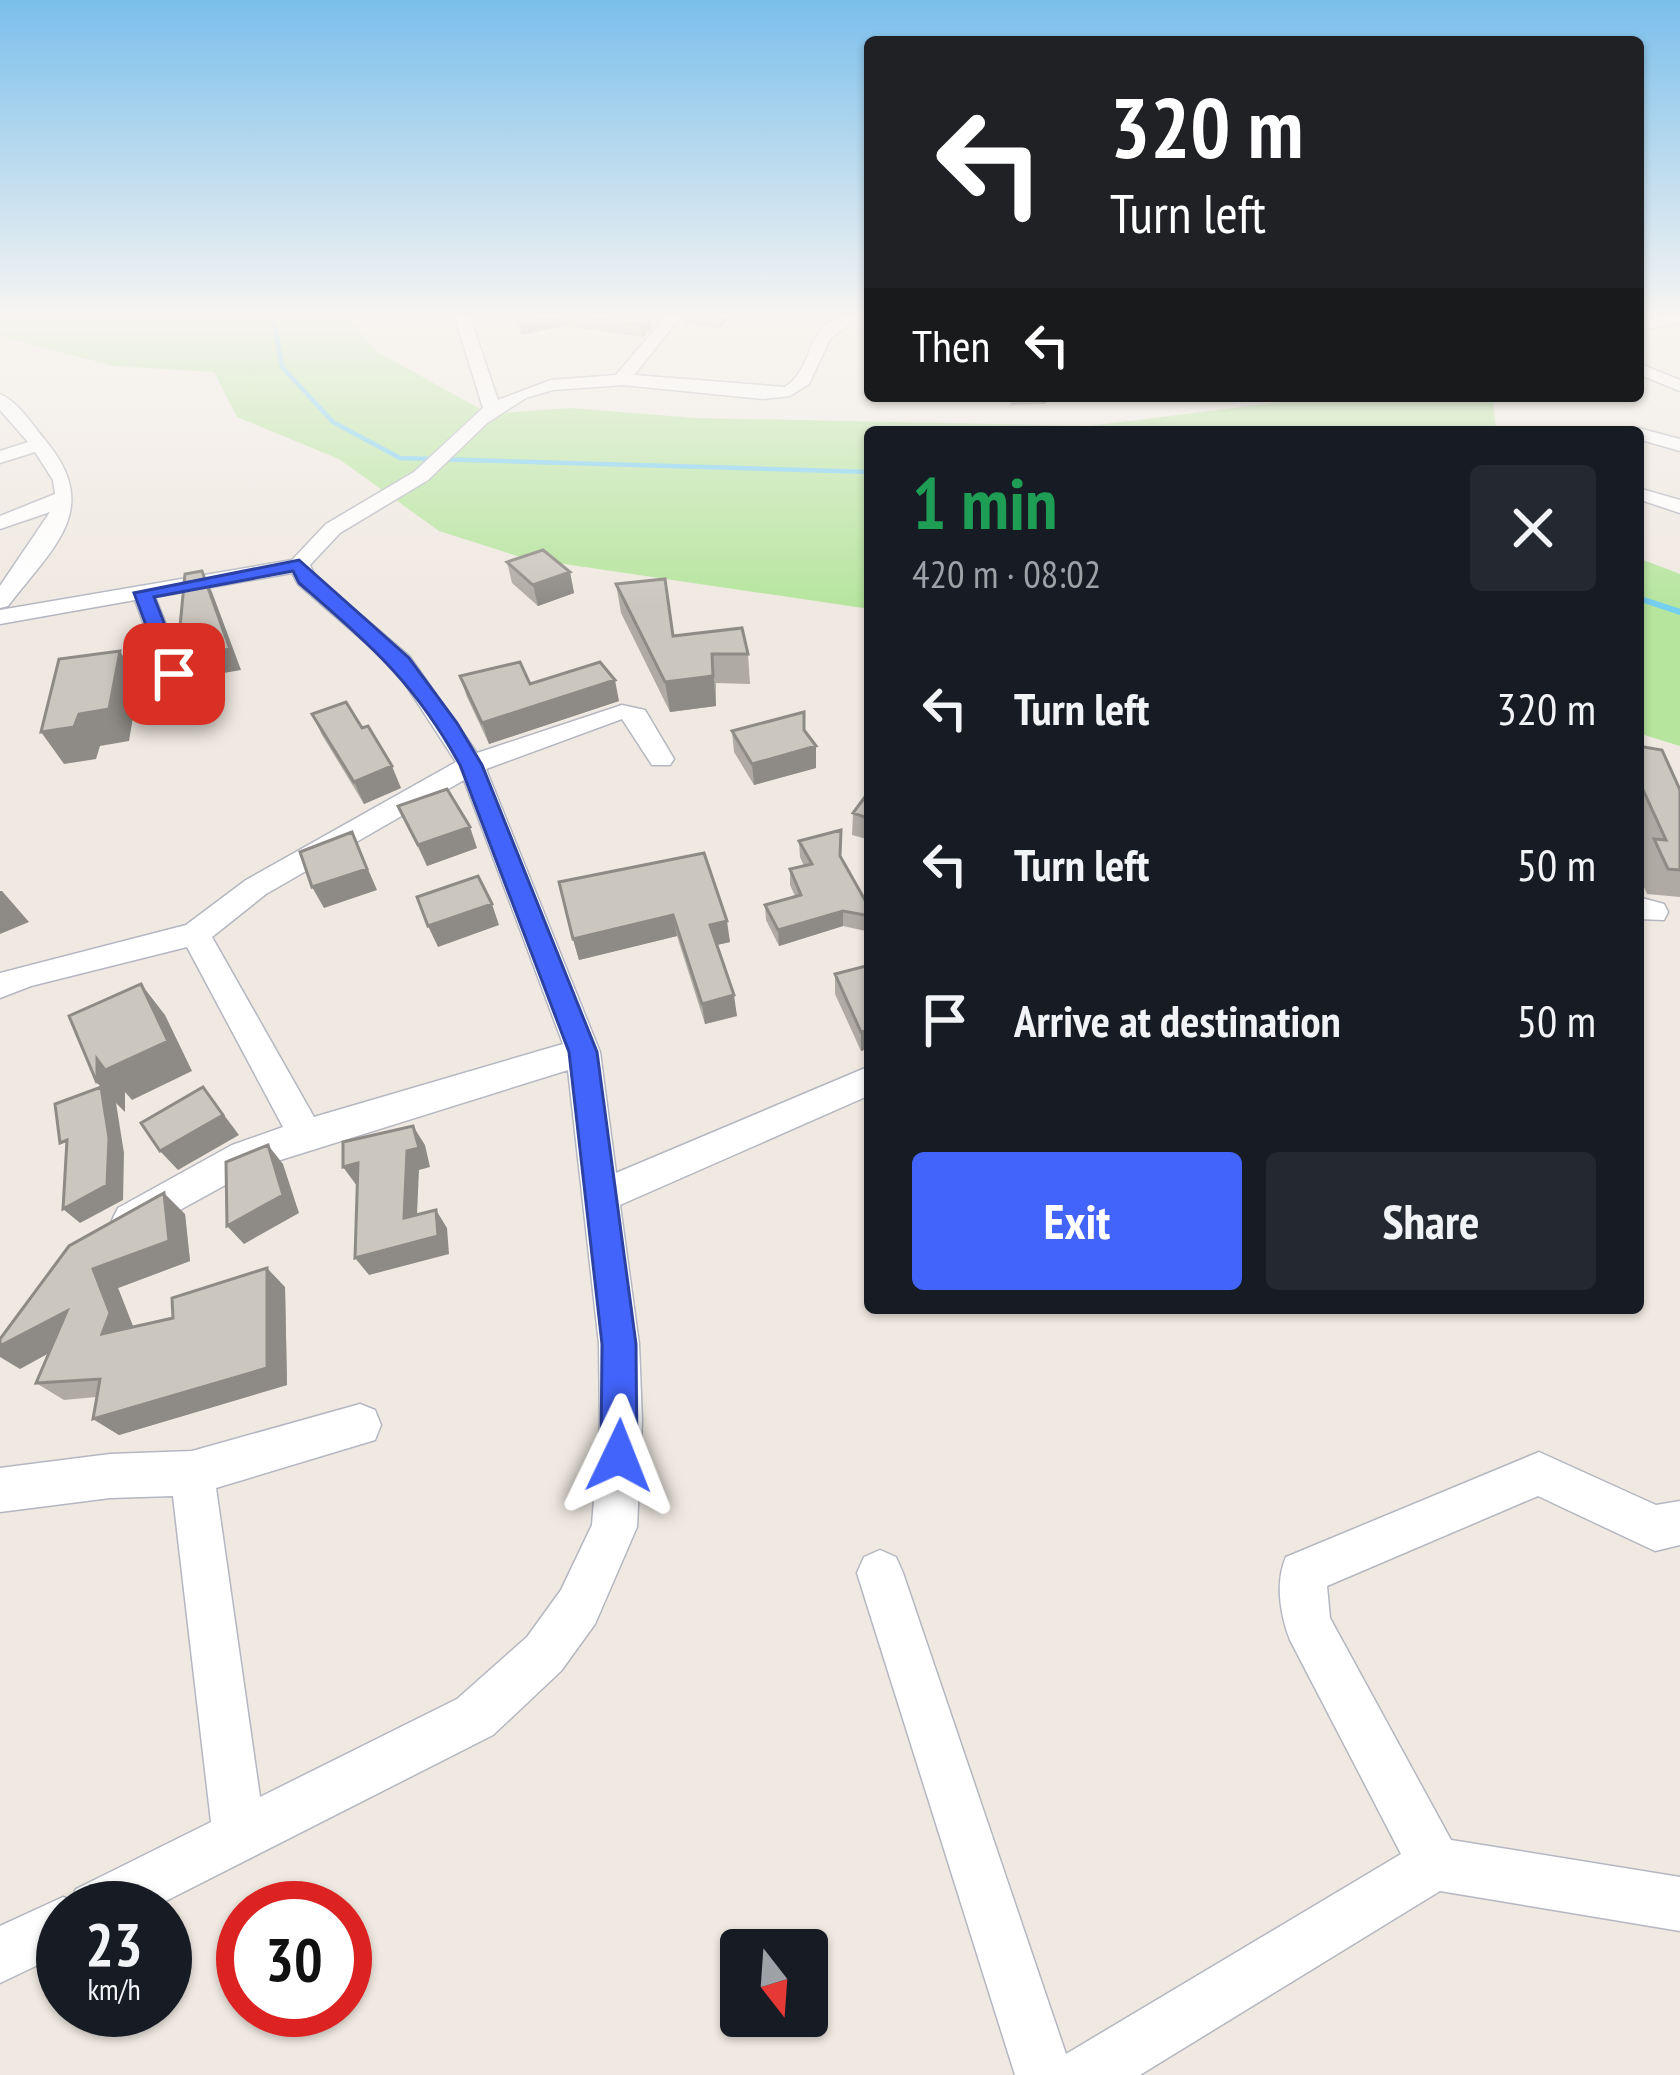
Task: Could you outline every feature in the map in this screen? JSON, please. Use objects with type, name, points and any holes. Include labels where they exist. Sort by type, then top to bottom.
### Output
[{"type":"street","points":[[0,600],[55,527],[65,500],[63,479],[9,412]]},
{"type":"street","points":[[299,565],[307,550],[327,535],[446,456],[489,412]]},
{"type":"street","points":[[1644,435],[1680,445]]},
{"type":"street","points":[[0,457],[37,445]]},
{"type":"street","points":[[1644,495],[1680,507]]},
{"type":"street","points":[[0,523],[65,500]]},
{"type":"street","points":[[0,617],[299,565]]},
{"type":"street","points":[[150,1881],[475,1717],[544,1654],[578,1607],[614,1527],[621,1420],[619,1344],[583,1052],[471,765],[447,723],[402,662],[306,579],[299,565]]},
{"type":"street","points":[[143,593],[174,674]]},
{"type":"street","points":[[0,986],[195,934],[256,887],[471,765],[622,712],[636,716],[661,759]]},
{"type":"street","points":[[195,934],[306,1136]]},
{"type":"street","points":[[92,1241],[245,1156],[583,1052]]},
{"type":"street","points":[[600,1197],[864,1083]]},
{"type":"street","points":[[0,1490],[110,1476],[192,1473],[360,1425]]},
{"type":"street","points":[[192,1473],[239,1837]]},
{"type":"street","points":[[1436,1864],[1307,1624],[1302,1573],[1539,1474],[1655,1528],[1680,1523]]},
{"type":"street","points":[[880,1573],[1044,2075]]},
{"type":"street","points":[[1086,2075],[1436,1864],[1680,1904]]},
{"type":"street","points":[[0,1955],[36,1937]]},
{"type":"green space","points":[[234,412],[619,412],[695,418],[1089,426],[864,426],[864,608],[524,558],[439,531],[339,459],[237,417]]},
{"type":"green space","points":[[1203,412],[1494,412],[1496,426],[1089,426]]},
{"type":"green space","points":[[1644,560],[1680,574],[1680,746],[1644,735]]},
{"type":"building","points":[[543,550],[570,572],[533,585],[507,562]]},
{"type":"building","points":[[202,571],[230,649],[177,658],[185,574]]},
{"type":"building","points":[[665,579],[673,636],[742,628],[748,654],[712,654],[713,676],[665,682],[616,584]]},
{"type":"building","points":[[120,651],[109,709],[79,714],[74,727],[41,732],[59,659]]},
{"type":"building","points":[[520,662],[530,684],[600,662],[615,680],[482,723],[460,676]]},
{"type":"building","points":[[346,702],[362,728],[368,726],[392,766],[354,782],[312,714]]},
{"type":"building","points":[[804,712],[804,730],[816,746],[752,764],[732,731]]},
{"type":"building","points":[[1644,747],[1662,750],[1680,790],[1680,870],[1668,869],[1654,839],[1666,840],[1644,792]]},
{"type":"building","points":[[447,789],[470,827],[418,845],[398,806]]},
{"type":"building","points":[[864,798],[864,817],[853,813]]},
{"type":"building","points":[[841,830],[840,856],[864,898],[864,915],[843,911],[778,930],[765,905],[801,895],[790,869],[812,864],[799,841]]},
{"type":"building","points":[[352,832],[367,869],[312,887],[300,852]]},
{"type":"building","points":[[704,853],[727,921],[710,925],[734,995],[702,1004],[673,915],[573,939],[559,882]]},
{"type":"building","points":[[478,876],[492,904],[428,926],[417,897]]},
{"type":"building","points":[[864,967],[864,1031],[861,1032],[835,974]]},
{"type":"building","points":[[141,984],[168,1041],[105,1070],[97,1059],[97,1083],[69,1016]]},
{"type":"building","points":[[101,1087],[109,1138],[107,1185],[63,1209],[67,1140],[60,1143],[55,1104]]},
{"type":"building","points":[[203,1087],[223,1115],[160,1151],[141,1123]]},
{"type":"building","points":[[413,1126],[419,1148],[407,1151],[404,1218],[436,1210],[438,1236],[355,1258],[358,1163],[343,1167],[343,1142]]},
{"type":"building","points":[[268,1145],[283,1195],[227,1226],[226,1162]]},
{"type":"building","points":[[164,1193],[169,1241],[93,1269],[110,1313],[102,1334],[173,1318],[172,1298],[267,1268],[267,1368],[93,1419],[100,1379],[36,1383],[67,1311],[0,1346],[0,1339],[69,1246]]},
{"type":"waterway","points":[[324,412],[333,422],[400,458],[864,472]]},
{"type":"waterway","points":[[1644,600],[1680,612]]},
{"type":"route","points":[[174,674],[143,593],[299,565],[306,579],[402,662],[471,765],[583,1052],[619,1344],[619,1456]]}]
